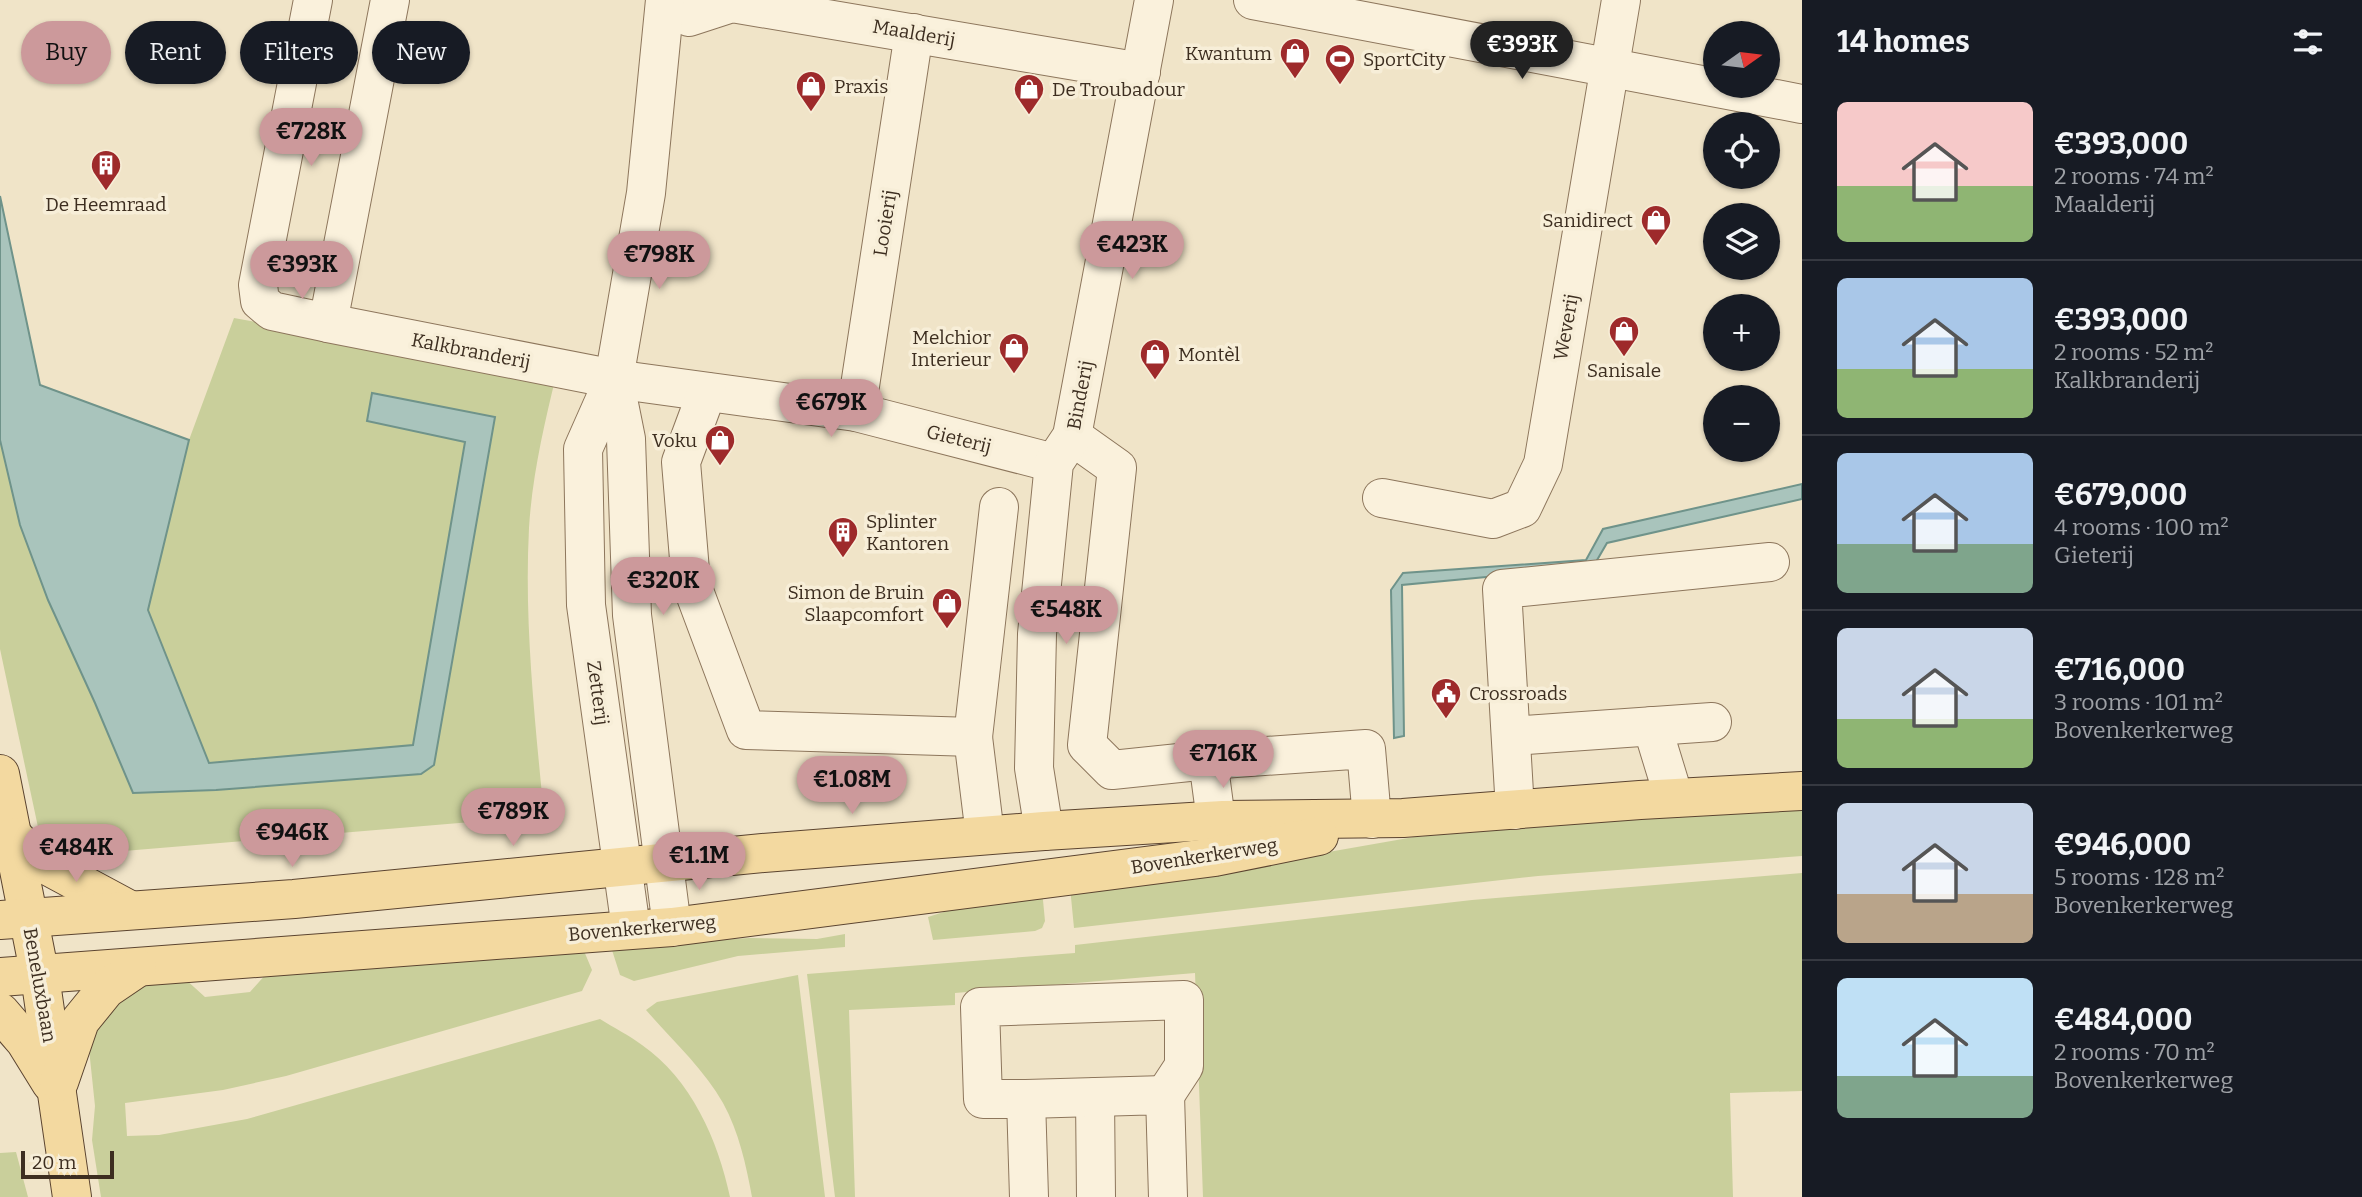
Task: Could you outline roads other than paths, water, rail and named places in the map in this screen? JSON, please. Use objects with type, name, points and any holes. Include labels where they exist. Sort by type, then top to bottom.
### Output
[{"type":"main road","name":"Beneluxbaan","points":[[0,774],[14,837],[15,919],[40,976],[72,1197]]},
{"type":"main road","name":"Bovenkerkerweg","points":[[15,919],[294,899],[621,866],[985,835],[1216,820],[1388,819],[1802,791]]},
{"type":"main road","name":"Bovenkerkerweg","points":[[0,977],[673,927],[1215,857],[1388,819]]},
{"type":"main road","points":[[14,837],[35,859],[128,909]]},
{"type":"main road","points":[[56,1090],[80,1021],[106,989],[136,968]]},
{"type":"main road","points":[[0,1012],[25,1041],[56,1090]]},
{"type":"street","name":"Kalkbranderij","points":[[313,0],[258,285],[260,301],[272,311],[614,379]]},
{"type":"street","points":[[328,323],[390,0]]},
{"type":"street","name":"Binderij","points":[[1044,831],[1034,768],[1037,634],[1063,450],[1154,0]]},
{"type":"street","points":[[1253,0],[1394,12],[1610,68],[1802,104]]},
{"type":"street","name":"Weverij","points":[[1381,498],[1493,519],[1522,508],[1543,464],[1621,0]]},
{"type":"street","name":"Maalderij","points":[[683,6],[732,3],[1141,72]]},
{"type":"street","name":"Zetterij","points":[[631,929],[586,605],[583,449],[614,379],[646,193],[683,6]]},
{"type":"street","name":"Looierij","points":[[856,412],[914,33]]},
{"type":"street","name":"Zetterij","points":[[614,379],[626,439],[632,615],[673,927]]},
{"type":"street","name":"Gieterij","points":[[614,379],[856,412],[1063,450]]},
{"type":"street","points":[[707,392],[681,462],[691,583],[746,730],[973,737]]},
{"type":"street","points":[[1063,450],[1117,468],[1087,745],[1112,770],[1366,749],[1388,819]]},
{"type":"street","points":[[985,835],[973,737],[999,507]]},
{"type":"street","points":[[1515,810],[1502,590],[1770,562]]},
{"type":"street","points":[[1511,736],[1712,722]]},
{"type":"street","points":[[1653,726],[1674,798]]},
{"type":"street","points":[[1208,760],[1216,820]]},
{"type":"street","points":[[1165,1095],[984,1099],[979,1007],[1184,1000],[1185,1066],[1165,1095],[1168,1197]]},
{"type":"street","points":[[1095,1097],[1097,1197]]},
{"type":"street","points":[[1026,1099],[1029,1197]]},
{"type":"water","points":[[0,196],[40,385],[189,440],[148,610],[209,763],[413,745],[465,442],[367,421],[372,393],[495,417],[434,765],[421,774],[216,790],[133,793],[48,600],[20,525],[0,440]]},
{"type":"water","points":[[1802,484],[1802,499],[1607,543],[1593,567],[1402,585],[1404,736],[1394,738],[1391,590],[1403,573],[1586,560],[1603,529]]},
{"type":"place","name":"Kwantum","points":[[1295,80]]},
{"type":"place","name":"SportCity","points":[[1340,86]]},
{"type":"place","name":"Praxis","points":[[811,113]]},
{"type":"place","name":"De Troubadour","points":[[1029,116]]},
{"type":"place","name":"De Heemraad","points":[[106,192]]},
{"type":"place","name":"Sanidirect","points":[[1656,247]]},
{"type":"place","name":"Sanisale","points":[[1624,358]]},
{"type":"place","name":"Melchior Interieur","points":[[1014,375]]},
{"type":"place","name":"Montèl","points":[[1155,381]]},
{"type":"place","name":"Voku","points":[[720,467]]},
{"type":"place","name":"Splinter Kantoren","points":[[843,559]]},
{"type":"place","name":"Simon de Bruin Slaapcomfort","points":[[947,630]]},
{"type":"place","name":"Crossroads","points":[[1446,720]]}]
